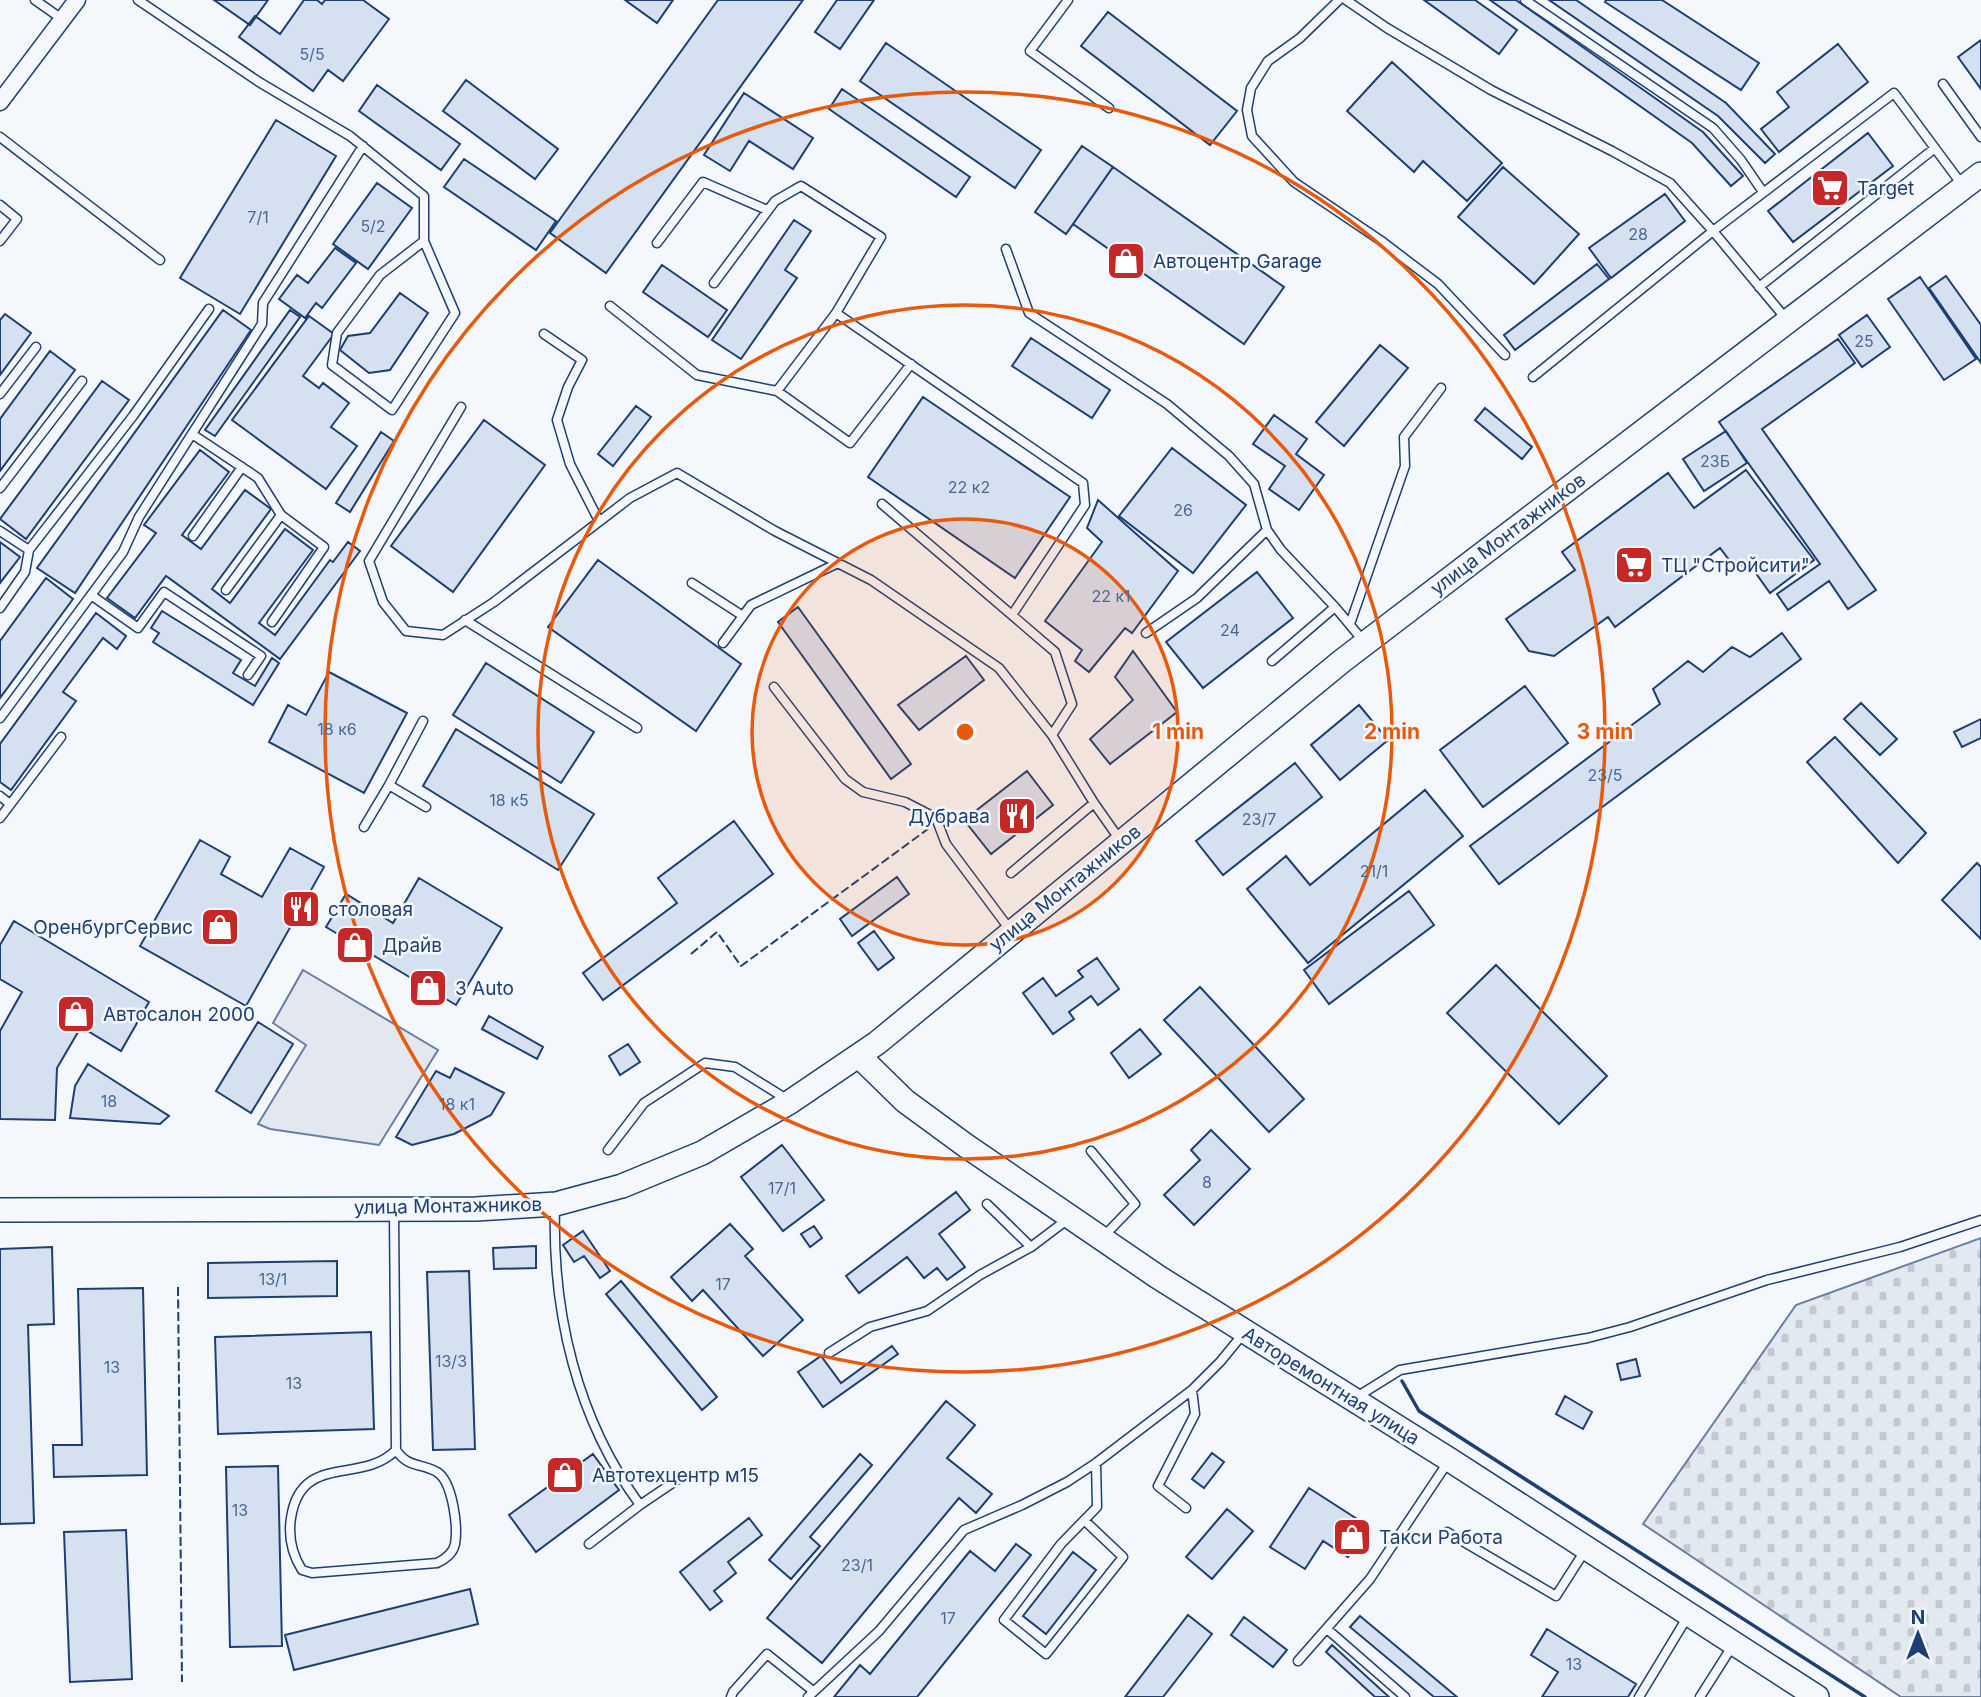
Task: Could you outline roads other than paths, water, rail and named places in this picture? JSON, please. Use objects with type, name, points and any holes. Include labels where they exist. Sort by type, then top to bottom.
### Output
[{"type":"main road","name":"улица Монтажников","points":[[0,1210],[476,1209],[556,1204],[622,1186],[702,1153],[790,1102],[859,1056],[1365,643],[1972,180]]},
{"type":"main road","name":"Авторемонтная улица","points":[[859,1056],[905,1101],[1101,1239],[1735,1642],[1817,1697]]},
{"type":"street","points":[[0,102],[77,0]]},
{"type":"lane","points":[[35,0],[62,19]]},
{"type":"lane","points":[[138,0],[259,82],[350,136],[424,196],[424,241],[455,313],[392,410],[331,365],[337,332],[380,275],[424,241]]},
{"type":"lane","points":[[1068,0],[1030,51],[1109,108]]},
{"type":"lane","points":[[1339,0],[1300,38],[1268,61],[1251,88],[1247,110],[1252,136],[1294,182],[1380,240],[1438,284],[1505,355]]},
{"type":"lane","points":[[1346,0],[1491,90],[1670,183],[1787,320]]},
{"type":"lane","points":[[1525,0],[1713,128],[1741,160],[1763,192]]},
{"type":"lane","points":[[1943,84],[1981,137]]},
{"type":"lane","points":[[1533,377],[1713,231],[1894,93],[1935,148],[1972,180]]},
{"type":"lane","points":[[0,137],[160,260]]},
{"type":"lane","points":[[0,718],[123,552],[139,517],[262,324],[263,303],[363,146]]},
{"type":"lane","points":[[1759,287],[1935,148]]},
{"type":"lane","points":[[657,243],[703,182],[767,210]]},
{"type":"lane","points":[[713,283],[775,201],[801,186],[881,237],[836,313],[777,391]]},
{"type":"lane","points":[[0,205],[17,219],[0,241]]},
{"type":"lane","points":[[1006,248],[1029,313],[1167,404],[1228,456],[1254,484],[1267,530],[1281,550],[1365,643]]},
{"type":"lane","points":[[610,306],[697,375],[777,391],[850,443],[911,364]]},
{"type":"lane","points":[[0,608],[25,572],[29,550],[133,416],[209,309]]},
{"type":"lane","points":[[836,313],[1083,483],[1085,505],[1012,615]]},
{"type":"lane","points":[[544,334],[582,360],[568,387],[557,420],[569,464],[599,521]]},
{"type":"lane","points":[[0,394],[36,347]]},
{"type":"lane","points":[[0,488],[82,381]]},
{"type":"lane","points":[[1350,624],[1405,466],[1404,437],[1441,388]]},
{"type":"lane","points":[[461,407],[369,561],[383,602],[406,631],[443,635],[494,602],[630,498],[677,473],[775,531],[871,580],[999,668],[1052,735],[1122,842]]},
{"type":"lane","points":[[192,434],[258,478],[281,515],[324,547],[272,622]]},
{"type":"lane","points":[[193,536],[242,467]]},
{"type":"lane","points":[[882,504],[1055,652],[1072,704],[1052,735]]},
{"type":"lane","points":[[226,590],[281,515]]},
{"type":"lane","points":[[1146,633],[1197,598],[1267,530]]},
{"type":"lane","points":[[0,531],[29,550]]},
{"type":"lane","points":[[723,643],[751,605],[838,563]]},
{"type":"lane","points":[[692,583],[743,617]]},
{"type":"lane","points":[[91,595],[138,628],[164,592],[261,656],[248,675]]},
{"type":"lane","points":[[1272,661],[1335,607]]},
{"type":"lane","points":[[466,620],[637,728]]},
{"type":"lane","points":[[774,687],[845,779],[863,792],[905,802],[936,818],[946,844],[1011,931]]},
{"type":"lane","points":[[364,827],[423,721]]},
{"type":"lane","points":[[0,817],[61,737]]},
{"type":"lane","points":[[388,785],[426,807]]},
{"type":"lane","points":[[0,796],[10,804]]},
{"type":"lane","points":[[1011,873],[1094,803]]},
{"type":"lane","points":[[608,1150],[644,1103],[705,1063],[735,1067],[790,1102]]},
{"type":"lane","points":[[1091,1151],[1135,1205],[1101,1239]]},
{"type":"lane","points":[[556,1204],[554,1235],[558,1292],[573,1368],[619,1476],[640,1505]]},
{"type":"lane","points":[[987,1204],[1031,1247]]},
{"type":"lane","points":[[394,1209],[396,1450],[402,1460],[438,1473],[448,1485],[453,1501],[455,1546],[447,1558],[437,1563],[312,1573],[302,1570],[294,1557],[289,1529],[293,1502],[302,1487],[320,1475],[386,1460],[396,1450]]},
{"type":"lane","points":[[829,1353],[870,1327],[927,1311],[979,1275],[1031,1247],[1071,1217]]},
{"type":"lane","points":[[1353,1399],[1400,1370],[1513,1353],[1599,1336],[1767,1280],[1900,1247],[1981,1220]]},
{"type":"lane","points":[[731,1697],[767,1654],[811,1694],[879,1631],[964,1530],[1033,1499],[1096,1463],[1192,1390],[1220,1362],[1244,1331]]},
{"type":"lane","points":[[1186,1508],[1158,1486],[1195,1414],[1192,1390]]},
{"type":"lane","points":[[1298,1661],[1370,1580],[1450,1460]]},
{"type":"lane","points":[[1084,1520],[1123,1557],[1046,1654],[1004,1620],[1061,1545],[1084,1520],[1097,1507],[1096,1463]]},
{"type":"lane","points":[[589,1544],[677,1480]]},
{"type":"lane","points":[[1447,1532],[1556,1596],[1587,1548]]},
{"type":"lane","points":[[1639,1697],[1690,1614]]},
{"type":"lane","points":[[1327,1629],[1405,1697]]},
{"type":"lane","points":[[1700,1697],[1735,1642]]},
{"type":"place","name":"Target","points":[[1830,188]]},
{"type":"place","name":"Автоцентр Garage","points":[[1126,261]]},
{"type":"place","name":"ТЦ \"Стройсити\"","points":[[1634,565]]},
{"type":"place","name":"Дубрава","points":[[1017,816]]},
{"type":"place","name":"столовая","points":[[301,909]]},
{"type":"place","name":"ОренбургСервис","points":[[220,927]]},
{"type":"place","name":"Драйв","points":[[355,945]]},
{"type":"place","name":"3 Auto","points":[[428,988]]},
{"type":"place","name":"Автосалон 2000","points":[[76,1014]]},
{"type":"place","name":"Автотехцентр м15","points":[[565,1475]]},
{"type":"place","name":"Такси Работа","points":[[1352,1537]]}]
